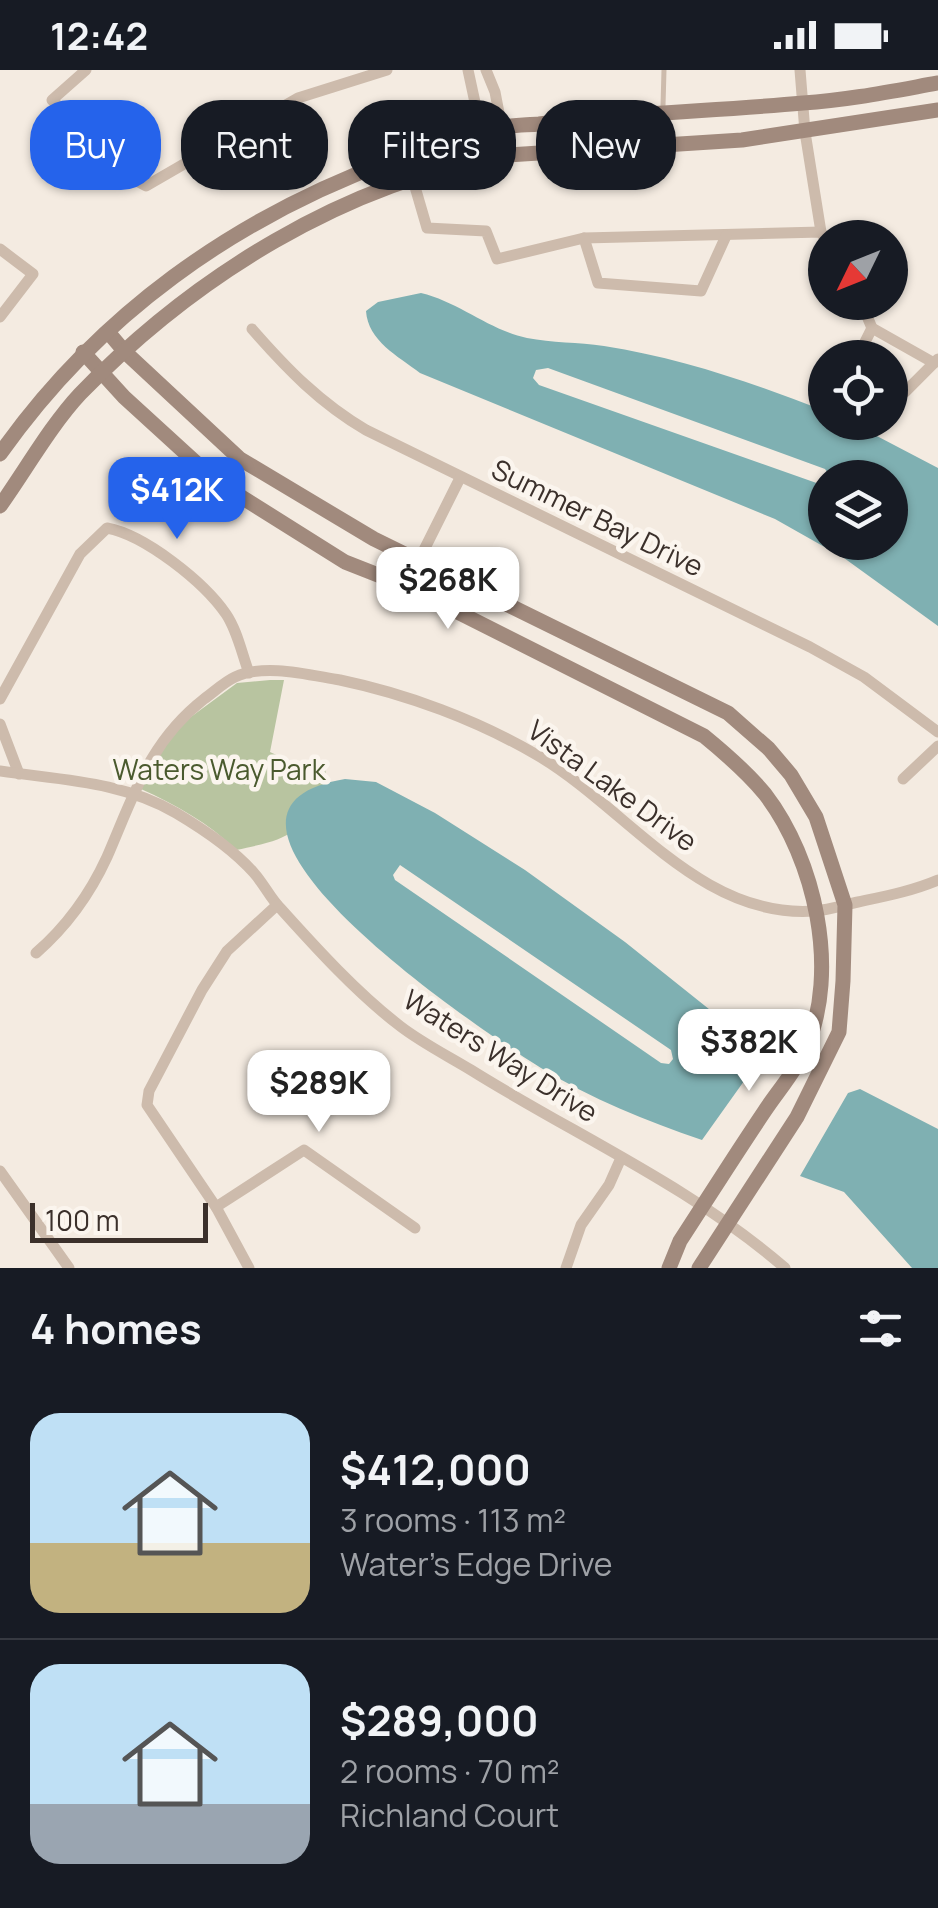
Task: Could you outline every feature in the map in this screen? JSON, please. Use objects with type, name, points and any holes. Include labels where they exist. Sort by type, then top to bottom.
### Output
[{"type":"street","points":[[86,70],[52,100],[131,178],[146,186],[298,98],[387,70]]},
{"type":"street","points":[[468,70],[475,100]]},
{"type":"street","points":[[486,70],[497,100]]},
{"type":"street","points":[[800,70],[805,132],[820,220]]},
{"type":"street","points":[[676,111],[803,104],[938,83]]},
{"type":"street","points":[[676,144],[805,132],[938,110]]},
{"type":"street","points":[[0,454],[83,352],[170,280],[238,230],[348,177]]},
{"type":"street","points":[[0,506],[78,397],[199,288],[342,206],[386,190]]},
{"type":"street","points":[[416,190],[427,228],[486,231],[497,260],[584,238],[808,235]]},
{"type":"street","points":[[584,238],[598,283],[701,291],[726,236]]},
{"type":"street","points":[[0,249],[33,274],[0,317]]},
{"type":"street","points":[[869,320],[872,328],[936,361],[908,388]]},
{"type":"street","points":[[866,340],[872,328]]},
{"type":"street","name":"Summer Bay Drive","points":[[252,330],[328,408],[460,478],[810,647],[864,678],[938,732]]},
{"type":"street","points":[[108,332],[124,352],[240,459],[374,539],[728,714],[769,748],[791,775],[816,817],[845,905],[838,1032],[797,1117],[700,1268]]},
{"type":"street","points":[[83,352],[216,481],[346,562],[406,586],[704,736],[745,771],[767,797],[792,839],[817,911],[822,947],[819,1003],[806,1049],[680,1241],[669,1268]]},
{"type":"street","points":[[406,586],[460,478]]},
{"type":"street","points":[[0,699],[80,554],[107,528],[141,540],[198,580],[229,617],[249,672],[234,678],[178,720],[154,751],[106,860],[62,930],[36,954]]},
{"type":"street","name":"Vista Lake Drive","points":[[249,672],[304,674],[355,684],[453,714],[538,756],[704,882],[737,898],[793,911],[817,911],[913,891],[938,880]]},
{"type":"street","points":[[0,724],[20,774]]},
{"type":"street","points":[[903,779],[938,746]]},
{"type":"street","name":"Waters Way Drive","points":[[0,771],[101,784],[134,793],[174,812],[220,842],[254,872],[277,905],[400,1026],[538,1112],[680,1191],[785,1268]]},
{"type":"street","points":[[249,1268],[216,1207],[147,1105],[149,1091],[227,951],[277,905]]},
{"type":"street","points":[[216,1207],[304,1150],[415,1228]]},
{"type":"street","points":[[566,1268],[581,1224],[608,1185],[620,1158]]},
{"type":"street","points":[[0,1171],[69,1268]]},
{"type":"lane","points":[[663,100],[664,70]]},
{"type":"green space","name":"Waters Way Park","points":[[284,680],[270,752],[296,764],[325,767],[328,793],[290,834],[236,850],[192,815],[141,789],[160,752],[184,722],[237,683]]},
{"type":"water","points":[[421,293],[527,338],[633,351],[716,372],[808,405],[808,440],[884,440],[938,468],[938,626],[847,560],[908,560],[908,460],[808,463],[548,368],[536,370],[533,378],[539,385],[808,480],[808,538],[775,519],[420,373],[378,339],[366,311],[378,302]]},
{"type":"water","points":[[345,779],[376,782],[435,813],[525,870],[625,942],[764,1053],[702,1140],[560,1079],[462,1015],[352,924],[309,877],[287,833],[296,799]],"holes":[[[400,865],[671,1050],[673,1059],[669,1064],[661,1063],[393,875]]]},
{"type":"water","points":[[860,1089],[938,1129],[938,1268],[912,1268],[844,1192],[800,1176],[848,1093]]}]
